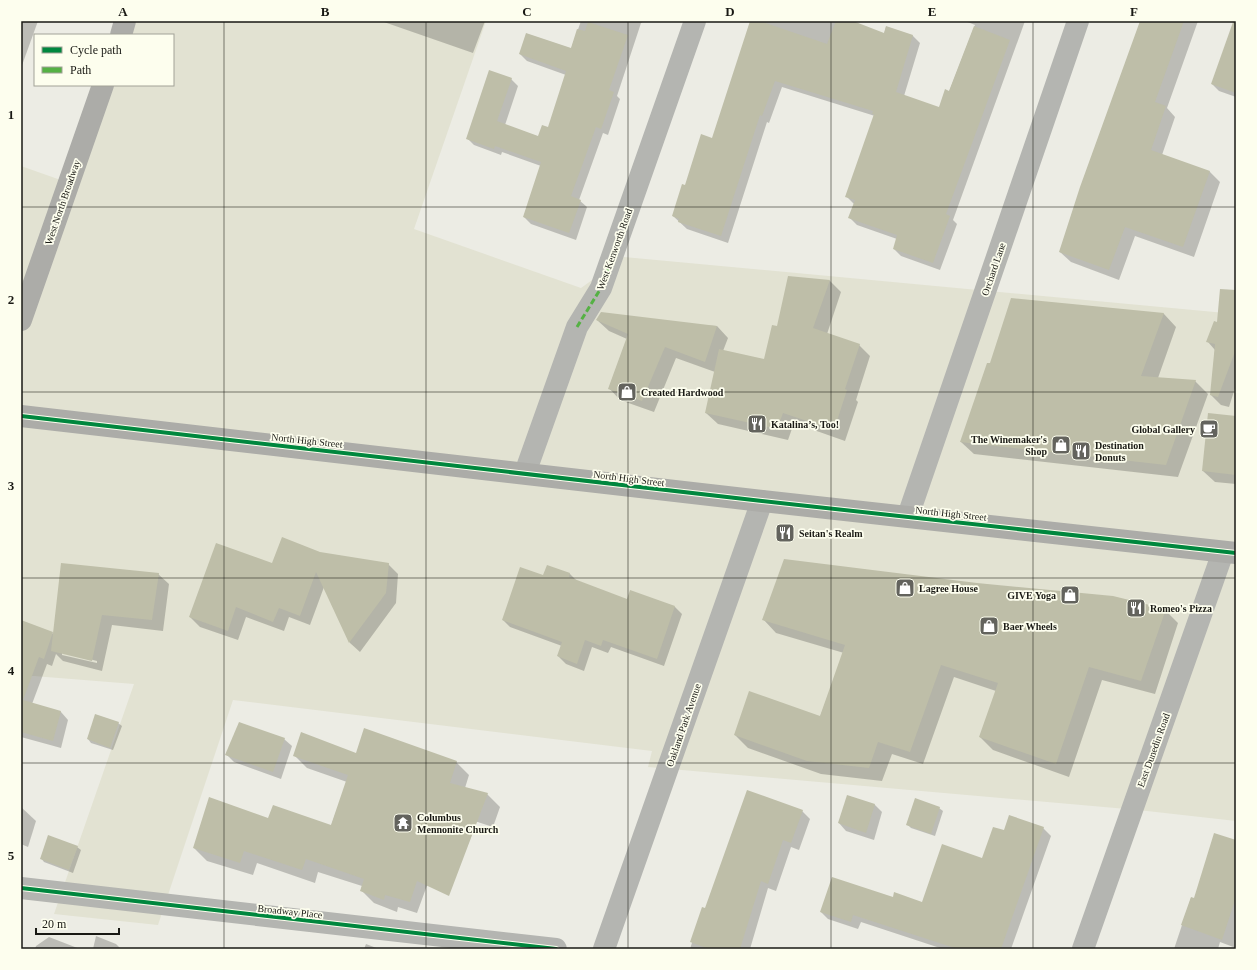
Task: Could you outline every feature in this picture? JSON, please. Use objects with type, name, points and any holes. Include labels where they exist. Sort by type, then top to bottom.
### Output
[{"type":"main road","points":[[121,34],[126,21]]},
{"type":"main road","name":"West North Broadway","points":[[21,320],[103,86]]},
{"type":"main road","name":"North High Street","points":[[21,416],[1230,553]]},
{"type":"street","name":"West Kenworth Road","points":[[525,473],[577,327],[601,288],[695,21]]},
{"type":"street","name":"Orchard Lane","points":[[908,516],[1078,21]]},
{"type":"street","name":"Oakland Park Avenue","points":[[604,949],[762,501]]},
{"type":"street","name":"East Dunedin Road","points":[[1083,949],[1230,553]]},
{"type":"street","name":"Broadway Place","points":[[21,888],[556,949]]},
{"type":"shaded area","points":[[128,21],[486,21],[414,229],[581,288],[624,257],[1236,314],[1236,821],[1138,810],[648,767],[652,751],[233,700],[158,925],[54,914],[134,684],[21,675],[21,166],[72,184],[106,86],[174,86],[174,34],[123,34]]},
{"type":"building","points":[[750,21],[760,21],[827,44],[836,21],[853,21],[884,33],[886,26],[913,35],[896,92],[939,107],[945,89],[949,91],[974,26],[1010,40],[946,214],[950,216],[933,263],[893,249],[897,235],[848,218],[855,200],[845,197],[874,114],[872,114],[873,111],[775,81],[762,116],[760,115],[721,236],[678,222],[679,219],[672,216],[682,184],[685,185],[701,134],[712,138]]},
{"type":"building","points":[[1140,21],[1184,21],[1155,102],[1166,106],[1151,150],[1210,171],[1183,247],[1125,227],[1109,270],[1059,252],[1080,187]]},
{"type":"building","points":[[588,22],[628,35],[609,90],[614,92],[601,129],[596,127],[571,196],[581,200],[569,233],[523,217],[541,162],[495,146],[494,149],[466,139],[489,70],[512,78],[497,121],[538,136],[542,125],[548,127],[566,71],[519,54],[526,33],[571,48],[577,29],[585,31]]},
{"type":"building","points":[[1233,22],[1236,22],[1236,93],[1211,84]]},
{"type":"building","points":[[788,276],[830,280],[813,328],[860,344],[845,389],[847,390],[834,430],[783,413],[777,429],[705,413],[719,349],[764,359],[772,325],[777,326]]},
{"type":"building","points":[[1220,289],[1236,290],[1236,349],[1218,397],[1210,395],[1215,344],[1206,342],[1214,321],[1217,322]]},
{"type":"building","points":[[1011,298],[1164,313],[1141,376],[1196,380],[1166,465],[960,442],[987,363],[990,363]]},
{"type":"building","points":[[601,312],[717,326],[705,362],[665,347],[642,401],[608,389],[628,334],[596,320]]},
{"type":"building","points":[[1208,413],[1236,416],[1236,475],[1202,471]]},
{"type":"building","points":[[282,537],[320,552],[389,563],[386,593],[349,643],[316,572],[300,616],[279,608],[273,622],[236,607],[228,631],[189,617],[216,543],[272,563]]},
{"type":"building","points":[[784,559],[977,583],[1113,596],[1166,609],[1141,681],[1089,667],[1056,764],[979,737],[998,683],[941,665],[910,752],[878,742],[869,768],[807,761],[734,735],[749,691],[820,716],[845,645],[762,620]]},
{"type":"building","points":[[61,563],[159,573],[152,620],[102,615],[92,661],[51,651]]},
{"type":"building","points":[[547,565],[570,573],[569,577],[627,599],[630,590],[675,606],[657,659],[603,640],[601,646],[585,640],[577,664],[557,656],[562,642],[502,620],[520,567],[543,575]]},
{"type":"building","points":[[21,620],[53,632],[44,659],[39,657],[23,700],[61,711],[53,741],[21,732]]},
{"type":"building","points":[[95,714],[119,722],[110,748],[87,739]]},
{"type":"building","points":[[239,722],[285,738],[273,772],[225,755]]},
{"type":"building","points":[[364,728],[457,761],[450,783],[488,793],[449,896],[417,881],[410,902],[385,895],[384,900],[360,891],[364,879],[306,859],[302,870],[244,851],[240,863],[193,848],[209,797],[268,818],[273,805],[331,825],[348,775],[293,756],[301,732],[356,753]]},
{"type":"building","points":[[747,790],[803,810],[791,843],[783,840],[768,884],[761,881],[740,949],[709,949],[690,942],[702,907],[705,908]]},
{"type":"building","points":[[847,795],[875,804],[866,833],[838,823]]},
{"type":"building","points":[[915,798],[940,807],[931,834],[906,825]]},
{"type":"building","points":[[1009,815],[1044,827],[1001,949],[958,949],[853,915],[851,922],[820,912],[832,877],[893,897],[894,892],[922,902],[942,844],[982,858],[993,827],[1004,830]]},
{"type":"building","points":[[1214,833],[1236,840],[1236,897],[1222,940],[1181,925],[1191,897],[1194,898]]},
{"type":"building","points":[[48,835],[78,846],[69,870],[40,859]]},
{"type":"marked path","points":[[577,327],[601,288],[622,231]]},
{"type":"cycle path","points":[[21,416],[762,501],[1236,553]]},
{"type":"cycle path","points":[[21,888],[556,949]]},
{"type":"place","name":"Created Hardwood","points":[[627,392]]},
{"type":"place","name":"Katalina’s, Too!","points":[[757,424]]},
{"type":"place","name":"Global Gallery","points":[[1209,429]]},
{"type":"place","name":"The Winemaker's Shop","points":[[1061,445]]},
{"type":"place","name":"Destination Donuts","points":[[1081,451]]},
{"type":"place","name":"Seitan's Realm","points":[[785,533]]},
{"type":"place","name":"Lagree House","points":[[905,588]]},
{"type":"place","name":"GIVE Yoga","points":[[1070,595]]},
{"type":"place","name":"Romeo's Pizza","points":[[1136,608]]},
{"type":"place","name":"Baer Wheels","points":[[989,626]]},
{"type":"place","name":"Columbus Mennonite Church","points":[[403,823]]}]
